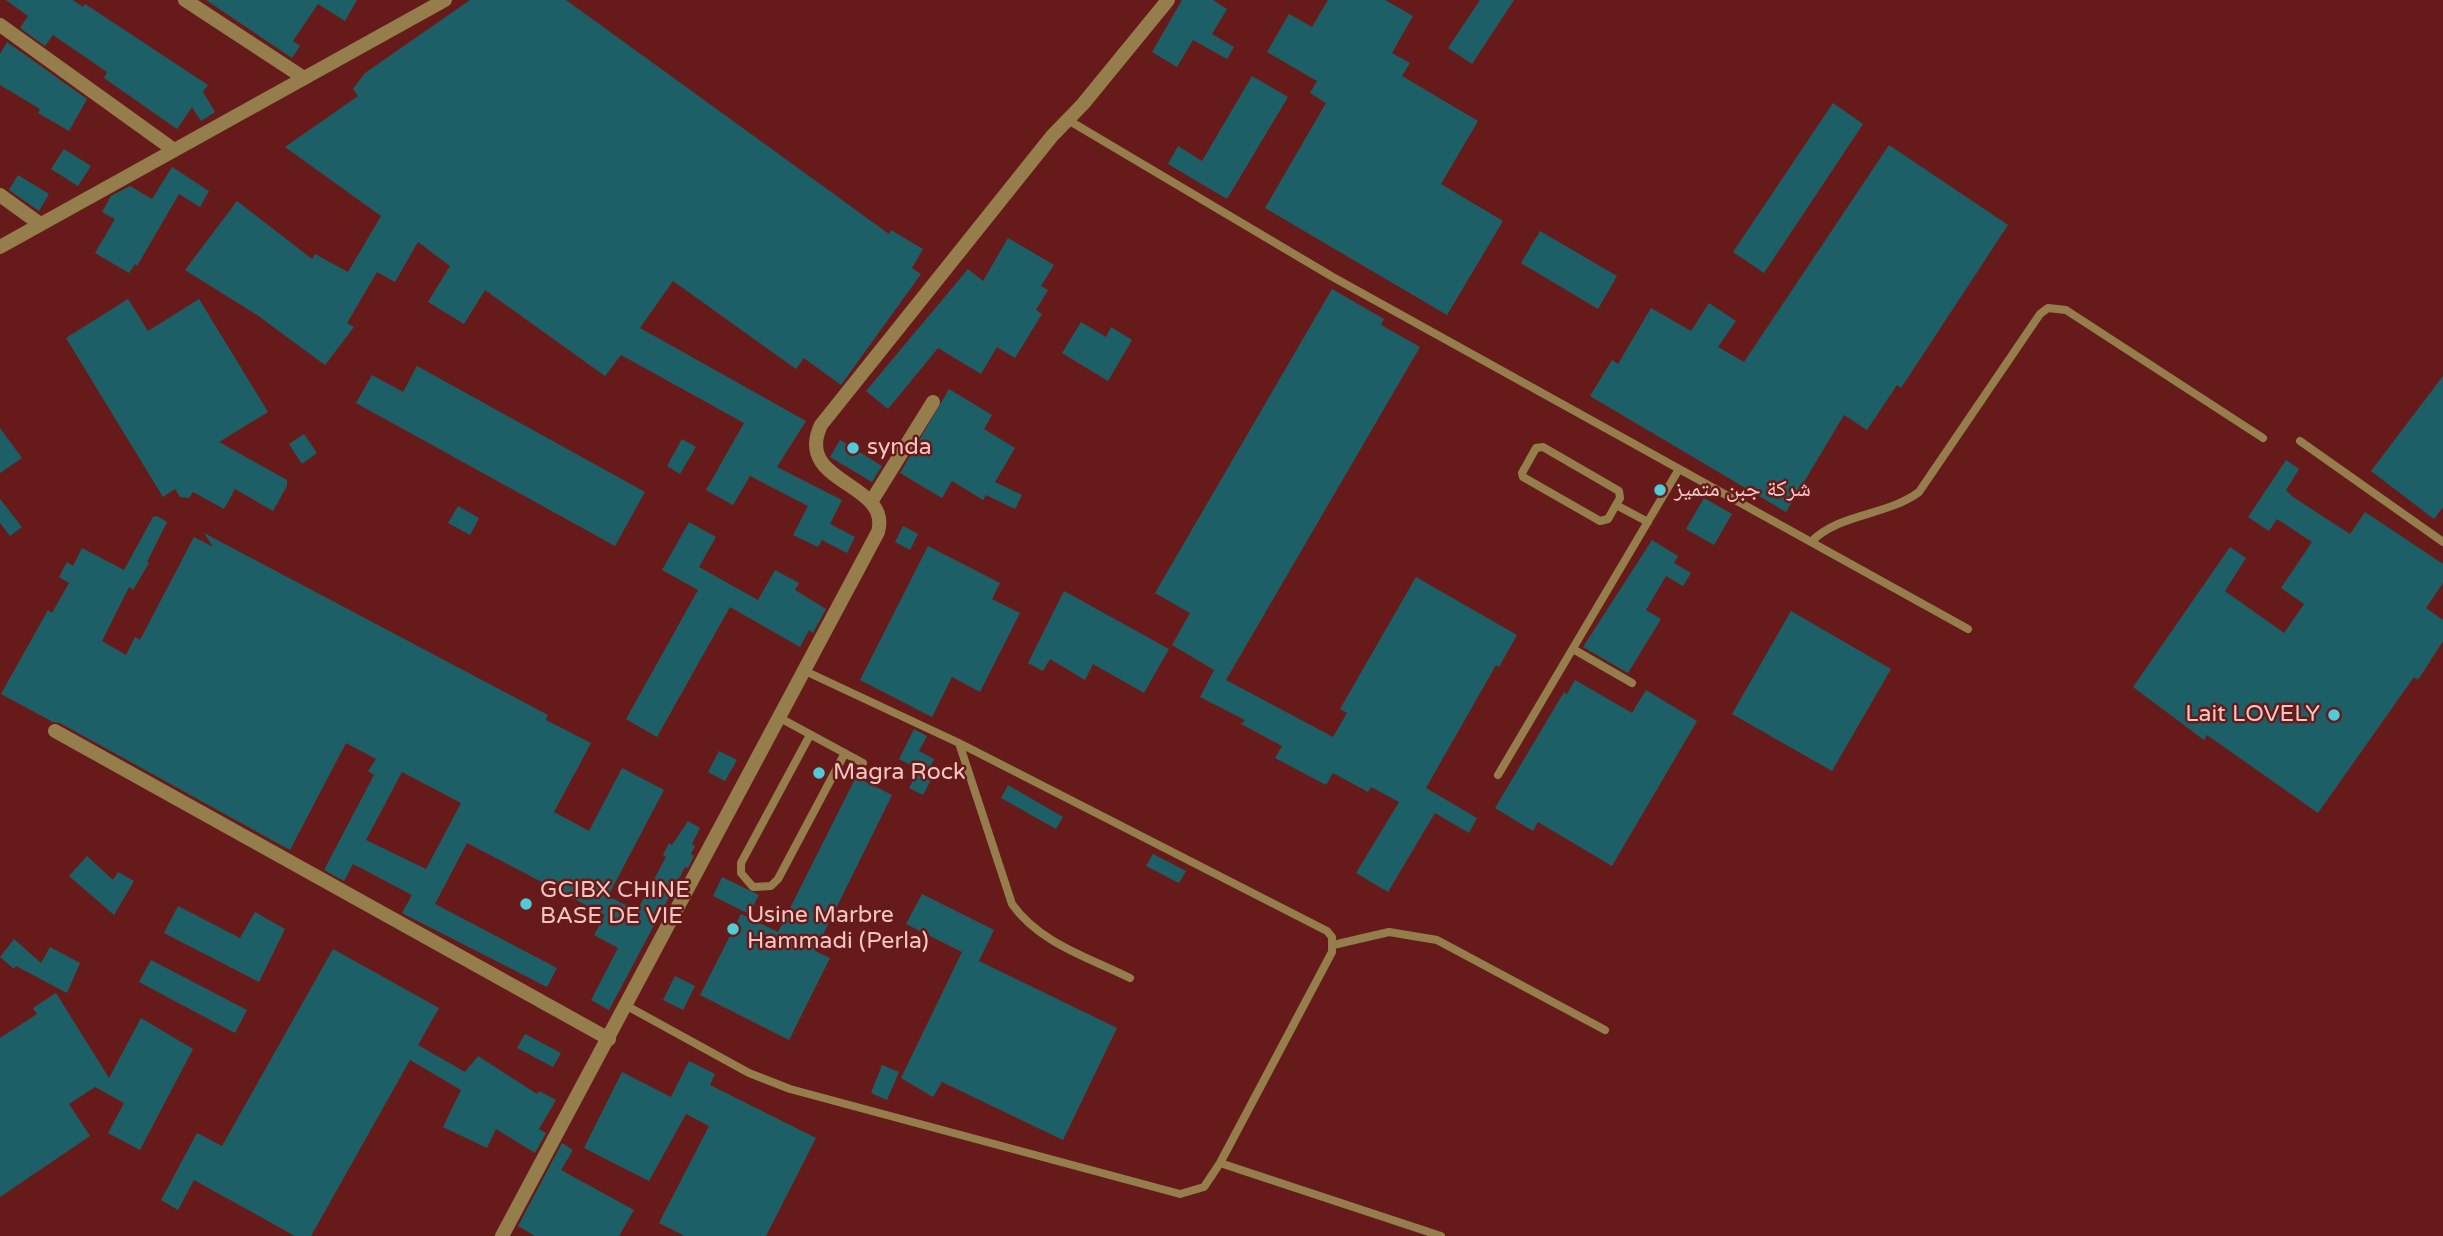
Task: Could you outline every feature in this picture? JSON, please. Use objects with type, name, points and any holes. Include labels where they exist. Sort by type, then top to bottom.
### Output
[{"type":"street","points":[[185,0],[304,78]]},
{"type":"street","points":[[502,1236],[878,532],[880,516],[871,502],[825,467],[818,457],[815,446],[821,425],[1168,0]]},
{"type":"street","points":[[0,247],[304,78],[434,2]]},
{"type":"street","points":[[0,24],[174,150]]},
{"type":"street","points":[[0,195],[40,225]]},
{"type":"street","points":[[871,502],[933,402]]},
{"type":"street","points":[[55,731],[608,1039]]},
{"type":"lane","points":[[1068,120],[1331,276],[1968,629]]},
{"type":"lane","points":[[1811,542],[1822,530],[1905,501],[1919,492],[2040,314],[2048,308],[2066,310],[2263,438]]},
{"type":"lane","points":[[2300,441],[2443,542]]},
{"type":"lane","points":[[1543,447],[1616,489],[1620,495],[1616,505],[1608,519],[1600,521],[1524,478],[1522,473],[1536,448],[1543,447]]},
{"type":"lane","points":[[1498,775],[1679,469]]},
{"type":"lane","points":[[1616,505],[1648,522]]},
{"type":"lane","points":[[1573,649],[1632,683]]},
{"type":"lane","points":[[626,1006],[749,1073],[780,1086],[1180,1194],[1197,1192],[1210,1181],[1220,1163],[1333,945],[1332,937],[1321,927],[959,743],[805,671]]},
{"type":"lane","points":[[780,718],[863,763]]},
{"type":"lane","points":[[810,735],[741,863],[741,873],[753,887],[771,886],[778,879],[845,753]]},
{"type":"lane","points":[[959,743],[1013,904],[1020,915],[1039,933],[1130,978]]},
{"type":"lane","points":[[1333,945],[1389,932],[1437,940],[1605,1030]]},
{"type":"lane","points":[[1220,1163],[1441,1236]]},
{"type":"building","points":[[6,0],[73,0],[83,7],[85,4],[208,85],[203,92],[215,112],[201,121],[192,107],[177,129],[104,78],[107,72],[53,35],[45,46],[20,28],[28,16]]},
{"type":"building","points":[[206,0],[357,0],[345,21],[318,4],[293,41],[300,46],[292,58]]},
{"type":"building","points":[[470,0],[566,0],[889,234],[891,230],[923,249],[912,268],[921,274],[841,385],[804,358],[796,369],[673,281],[640,328],[806,421],[777,467],[842,500],[830,524],[855,537],[847,553],[822,540],[818,547],[793,535],[808,506],[750,476],[733,505],[706,490],[744,423],[621,355],[605,376],[485,290],[464,324],[428,302],[450,266],[418,242],[395,282],[377,272],[347,323],[354,327],[325,365],[257,315],[185,270],[237,201],[312,259],[315,254],[348,272],[381,216],[285,147],[358,96],[353,89],[365,73]]},
{"type":"building","points":[[1182,0],[1213,0],[1227,9],[1212,34],[1234,47],[1227,59],[1193,40],[1177,67],[1152,52]]},
{"type":"building","points":[[1328,0],[1385,0],[1413,16],[1392,53],[1410,63],[1402,76],[1478,121],[1441,184],[1503,221],[1447,315],[1265,208],[1326,103],[1310,93],[1317,81],[1267,52],[1289,14],[1312,27]]},
{"type":"building","points":[[1480,0],[1514,0],[1472,64],[1448,48]]},
{"type":"building","points":[[7,42],[87,99],[69,131],[38,113],[40,109],[0,85],[0,54]]},
{"type":"building","points":[[1252,76],[1288,97],[1227,199],[1168,164],[1178,146],[1202,161]]},
{"type":"building","points":[[1833,103],[1863,124],[1764,273],[1733,252]]},
{"type":"building","points":[[1889,145],[2008,225],[1901,388],[1897,385],[1867,430],[1844,415],[1786,512],[1590,396],[1612,360],[1618,364],[1651,308],[1691,331],[1709,303],[1736,321],[1718,347],[1744,362]]},
{"type":"building","points":[[64,149],[91,166],[78,186],[51,169]]},
{"type":"building","points":[[172,167],[209,191],[200,207],[179,194],[137,266],[135,264],[129,273],[95,253],[115,219],[102,212],[111,196],[130,186],[152,199]]},
{"type":"building","points":[[18,175],[49,194],[39,211],[9,190]]},
{"type":"building","points":[[1540,231],[1617,276],[1598,309],[1521,263]]},
{"type":"building","points":[[1008,238],[1054,265],[1041,286],[1048,290],[1036,310],[1042,314],[1015,358],[997,347],[981,374],[938,348],[888,409],[866,391],[968,269],[983,281]]},
{"type":"building","points":[[1332,289],[1384,319],[1381,325],[1420,347],[1226,680],[1333,737],[1347,713],[1340,709],[1416,577],[1517,635],[1499,667],[1496,665],[1426,788],[1477,818],[1469,833],[1435,813],[1388,892],[1356,873],[1399,802],[1371,787],[1368,792],[1333,773],[1326,785],[1275,758],[1282,746],[1241,724],[1245,720],[1200,697],[1214,670],[1172,645],[1190,613],[1155,593]]},
{"type":"building","points":[[128,299],[148,331],[199,299],[268,412],[219,442],[287,480],[287,486],[273,511],[235,489],[224,509],[193,492],[189,498],[180,497],[175,489],[163,497],[66,338]]},
{"type":"building","points":[[1081,322],[1106,337],[1111,327],[1132,340],[1108,381],[1062,353]]},
{"type":"building","points":[[417,366],[645,492],[615,546],[356,403],[372,375],[403,392]]},
{"type":"building","points":[[2443,376],[2443,507],[2434,519],[2371,471]]},
{"type":"building","points":[[949,389],[992,415],[984,429],[1015,448],[995,482],[1022,495],[1015,509],[986,495],[983,500],[952,481],[942,498],[900,473]]},
{"type":"building","points":[[0,428],[22,458],[0,473]]},
{"type":"building","points":[[304,434],[317,453],[302,464],[289,444]]},
{"type":"building","points":[[682,439],[696,447],[680,474],[667,466]]},
{"type":"building","points":[[840,440],[882,466],[872,482],[830,457]]},
{"type":"building","points":[[2286,460],[2299,469],[2286,490],[2293,497],[2350,534],[2365,512],[2443,564],[2443,583],[2426,608],[2443,620],[2443,641],[2418,680],[2414,677],[2318,813],[2207,735],[2204,740],[2133,687],[2230,547],[2246,558],[2225,591],[2284,633],[2304,604],[2281,588],[2312,542],[2277,519],[2269,531],[2248,517]]},
{"type":"building","points":[[1704,498],[1732,514],[1714,545],[1686,529]]},
{"type":"building","points":[[0,499],[22,527],[10,536],[0,523]]},
{"type":"building","points":[[458,506],[479,518],[470,535],[448,523]]},
{"type":"building","points":[[157,516],[167,522],[147,562],[149,563],[133,590],[129,587],[102,641],[126,655],[135,637],[140,640],[194,537],[213,547],[204,533],[548,715],[546,720],[591,743],[554,812],[589,831],[622,768],[664,790],[608,896],[637,911],[666,857],[663,855],[669,843],[672,845],[688,821],[700,828],[692,844],[695,846],[691,854],[694,856],[688,868],[685,867],[609,1010],[591,1000],[618,948],[594,935],[605,915],[467,843],[435,904],[557,968],[547,987],[402,913],[412,895],[353,864],[344,881],[324,870],[374,775],[368,771],[376,759],[346,743],[290,850],[60,723],[53,722],[1,694],[48,610],[52,613],[69,583],[59,577],[67,562],[73,566],[82,548],[124,570],[153,517]],"holes":[[[402,772],[461,803],[426,869],[366,840]]]},
{"type":"building","points":[[689,522],[716,537],[699,567],[758,600],[775,570],[799,583],[795,590],[826,609],[813,633],[809,630],[800,647],[730,607],[657,737],[626,719],[698,590],[662,570]]},
{"type":"building","points":[[903,526],[918,534],[910,550],[895,542]]},
{"type":"building","points":[[1652,540],[1678,556],[1674,563],[1691,573],[1683,586],[1666,576],[1646,610],[1661,619],[1628,673],[1583,647]]},
{"type":"building","points":[[928,546],[1000,583],[992,599],[1020,613],[980,692],[952,677],[932,717],[860,680]]},
{"type":"building","points":[[1064,591],[1169,649],[1144,693],[1093,664],[1085,680],[1050,659],[1043,671],[1028,663]]},
{"type":"building","points":[[1791,611],[1891,669],[1832,771],[1732,714]]},
{"type":"building","points":[[1575,680],[1632,713],[1646,690],[1697,721],[1612,866],[1538,822],[1533,831],[1495,808],[1564,692],[1567,694]]},
{"type":"building","points":[[914,729],[927,736],[919,751],[934,759],[928,771],[934,774],[923,795],[909,788],[919,769],[899,759]]},
{"type":"building","points":[[719,751],[737,760],[725,781],[708,772]]},
{"type":"building","points":[[856,777],[892,795],[815,951],[830,958],[789,1040],[700,995],[741,914],[778,932]]},
{"type":"building","points":[[1008,785],[1063,817],[1056,829],[1001,798]]},
{"type":"building","points":[[1153,854],[1186,871],[1179,883],[1146,866]]},
{"type":"building","points":[[87,856],[113,880],[118,872],[134,881],[114,915],[69,876]]},
{"type":"building","points":[[722,877],[759,895],[749,914],[713,896]]},
{"type":"building","points":[[922,894],[994,930],[979,961],[1117,1028],[1063,1140],[942,1082],[933,1097],[901,1078],[962,952],[906,924]]},
{"type":"building","points":[[178,906],[240,938],[255,912],[285,929],[259,982],[164,933]]},
{"type":"building","points":[[14,939],[41,963],[50,947],[80,963],[67,993],[16,966],[14,969],[0,957]]},
{"type":"building","points":[[333,949],[439,1008],[418,1045],[465,1072],[478,1056],[537,1094],[539,1091],[556,1100],[539,1129],[546,1133],[535,1153],[496,1129],[487,1148],[443,1127],[461,1090],[410,1060],[311,1236],[295,1236],[194,1180],[178,1210],[161,1200],[197,1133],[222,1146]]},
{"type":"building","points":[[151,960],[247,1010],[235,1033],[139,982]]},
{"type":"building","points":[[675,976],[695,986],[683,1010],[663,1000]]},
{"type":"building","points":[[56,993],[109,1078],[141,1018],[193,1049],[140,1150],[108,1133],[124,1103],[95,1087],[69,1104],[90,1136],[0,1197],[0,1038],[37,1014],[33,1008]]},
{"type":"building","points":[[525,1034],[561,1053],[553,1067],[517,1048]]},
{"type":"building","points":[[689,1061],[715,1074],[710,1085],[816,1138],[766,1236],[685,1236],[659,1223],[709,1126],[686,1114],[649,1181],[584,1148],[622,1072],[671,1097]]},
{"type":"building","points":[[882,1065],[899,1072],[887,1100],[871,1093]]},
{"type":"building","points":[[562,1143],[573,1150],[561,1170],[634,1210],[619,1236],[535,1236],[518,1226]]},
{"type":"place","name":"synda","points":[[853,448]]},
{"type":"place","name":"شركة جبن متميز","points":[[1660,490]]},
{"type":"place","name":"Lait LOVELY","points":[[2334,715]]},
{"type":"place","name":"Magra Rock","points":[[819,773]]},
{"type":"place","name":"GCIBX CHINE BASE DE VIE","points":[[526,904]]},
{"type":"place","name":"Usine Marbre Hammadi (Perla)","points":[[733,929]]}]
